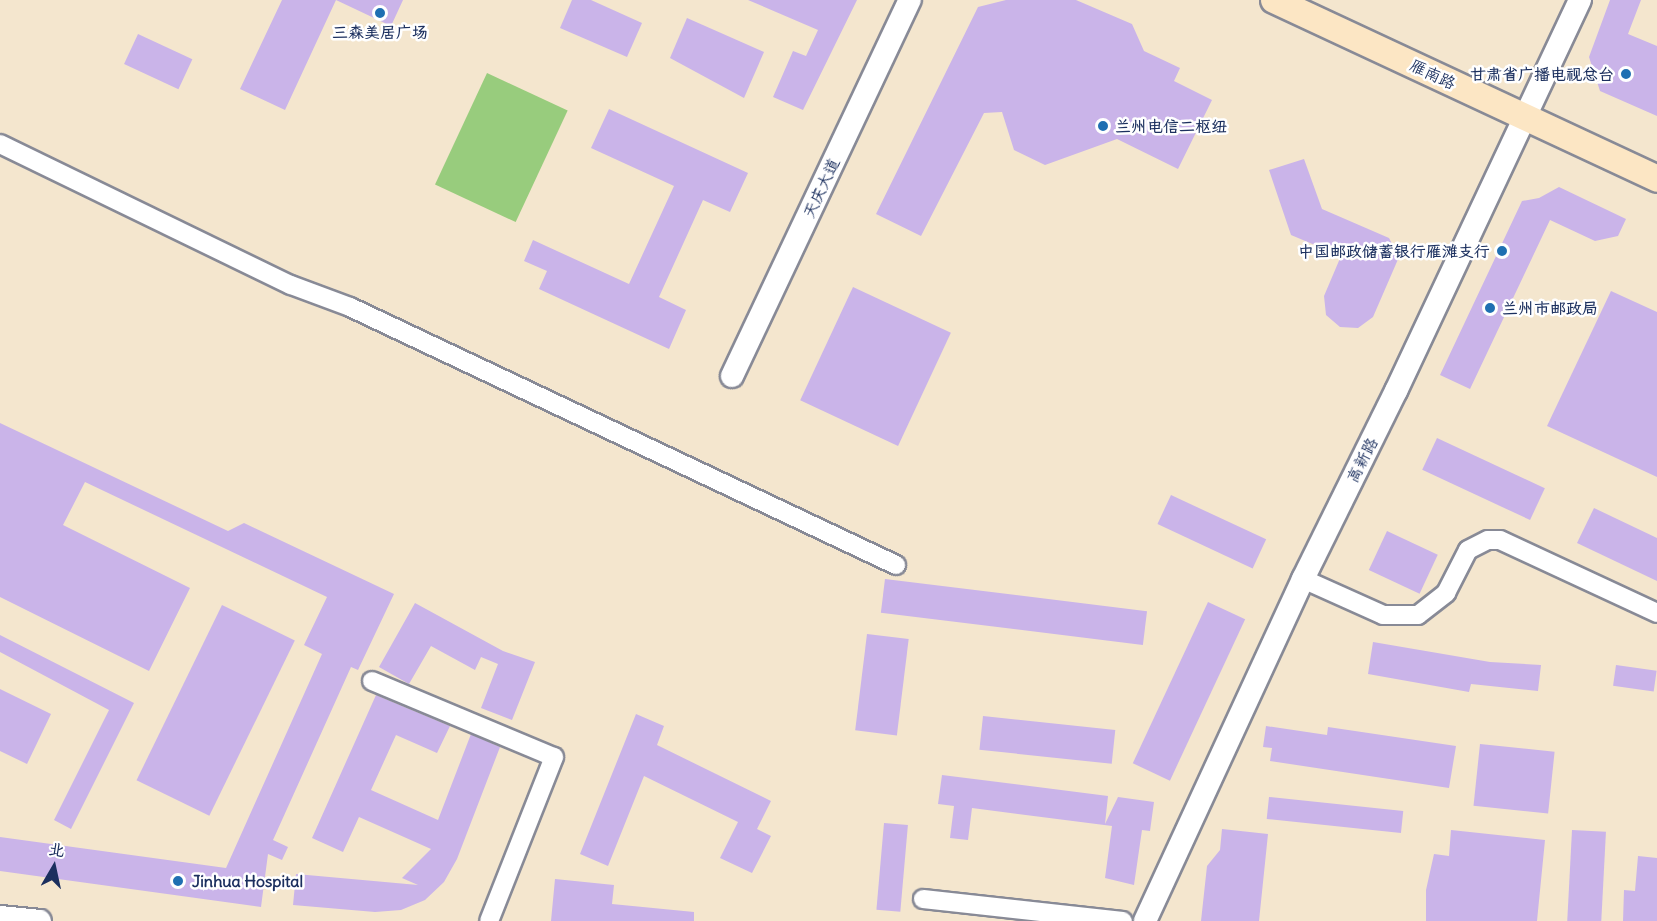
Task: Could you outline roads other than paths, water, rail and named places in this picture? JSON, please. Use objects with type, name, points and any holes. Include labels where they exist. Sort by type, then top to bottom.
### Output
[{"type":"main road","name":"雁南路","points":[[1274,0],[1657,179]]},
{"type":"street","name":"天庆大道","points":[[732,376],[910,0]]},
{"type":"street","name":"高新路","points":[[1144,921],[1303,579],[1526,118],[1580,0]]},
{"type":"street","points":[[0,144],[291,285],[350,307],[896,565]]},
{"type":"street","points":[[1303,579],[1383,615],[1418,615],[1446,593],[1468,550],[1488,540],[1500,540],[1657,613]]},
{"type":"street","points":[[372,681],[554,757],[489,921]]},
{"type":"street","points":[[922,899],[1123,921]]},
{"type":"street","points":[[0,917],[40,921]]},
{"type":"place","name":"三森美居广场","points":[[380,13]]},
{"type":"place","name":"甘肃省广播电视总台","points":[[1626,74]]},
{"type":"place","name":"兰州电信二枢纽","points":[[1103,126]]},
{"type":"place","name":"中国邮政储蓄银行雁滩支行","points":[[1502,251]]},
{"type":"place","name":"兰州市邮政局","points":[[1490,308]]},
{"type":"place","name":"Jinhua Hospital","points":[[178,881]]}]
